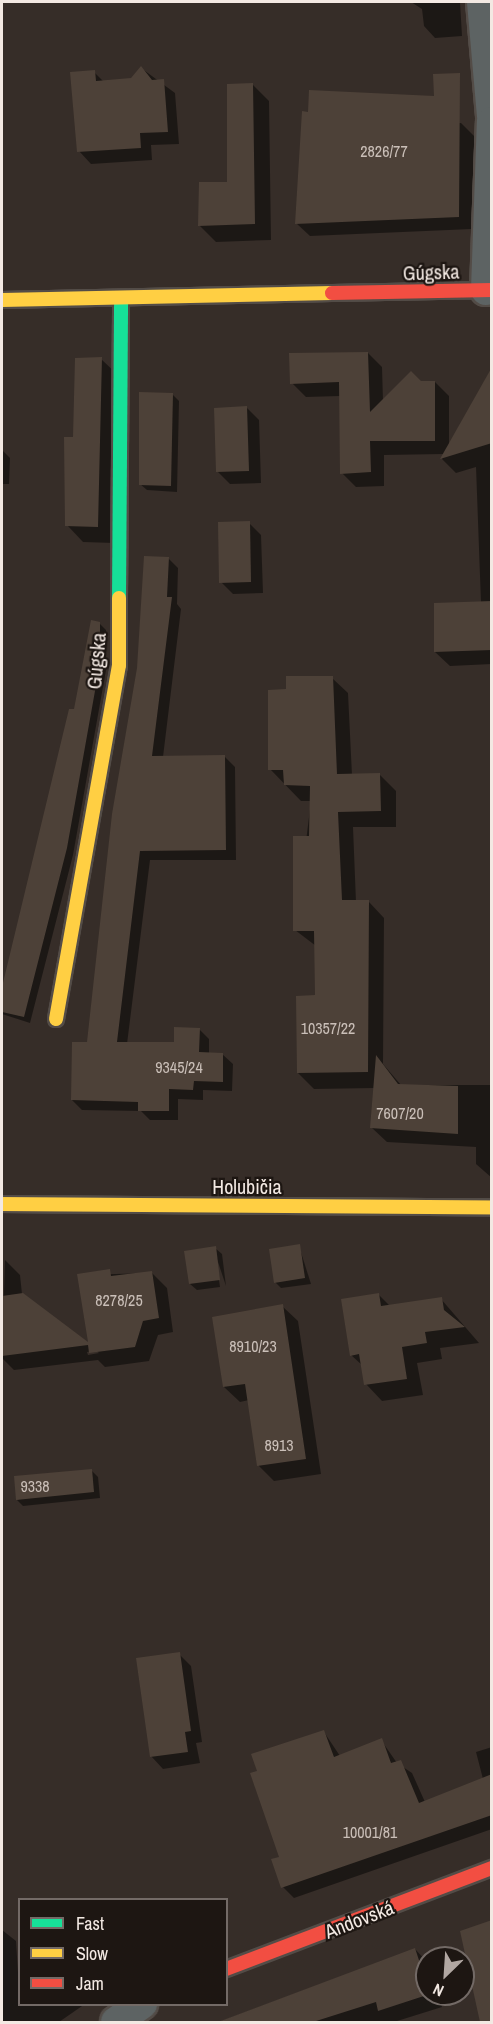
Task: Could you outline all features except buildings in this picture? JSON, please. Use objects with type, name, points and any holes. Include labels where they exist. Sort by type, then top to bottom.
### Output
[{"type":"street","points":[[482,2],[492,116]]},
{"type":"street","points":[[489,290],[492,122]]},
{"type":"street","name":"Gúgska","points":[[2,300],[121,301],[489,290]]},
{"type":"street","name":"Gúgska","points":[[56,1019],[119,665],[121,301]]},
{"type":"street","name":"Holubičia","points":[[2,1204],[492,1207]]},
{"type":"street","name":"Andovská","points":[[228,1968],[492,1868]]},
{"type":"street","points":[[116,2022],[139,2006]]},
{"type":"street","points":[[153,2006],[157,2022]]},
{"type":"traffic: fast","points":[[119,598],[121,301]]},
{"type":"traffic: slow","points":[[2,300],[332,293]]},
{"type":"traffic: slow","points":[[56,1019],[119,665],[119,598]]},
{"type":"traffic: slow","points":[[2,1204],[492,1207]]},
{"type":"traffic: jam","points":[[332,293],[492,290]]},
{"type":"traffic: jam","points":[[228,1968],[492,1868]]}]
